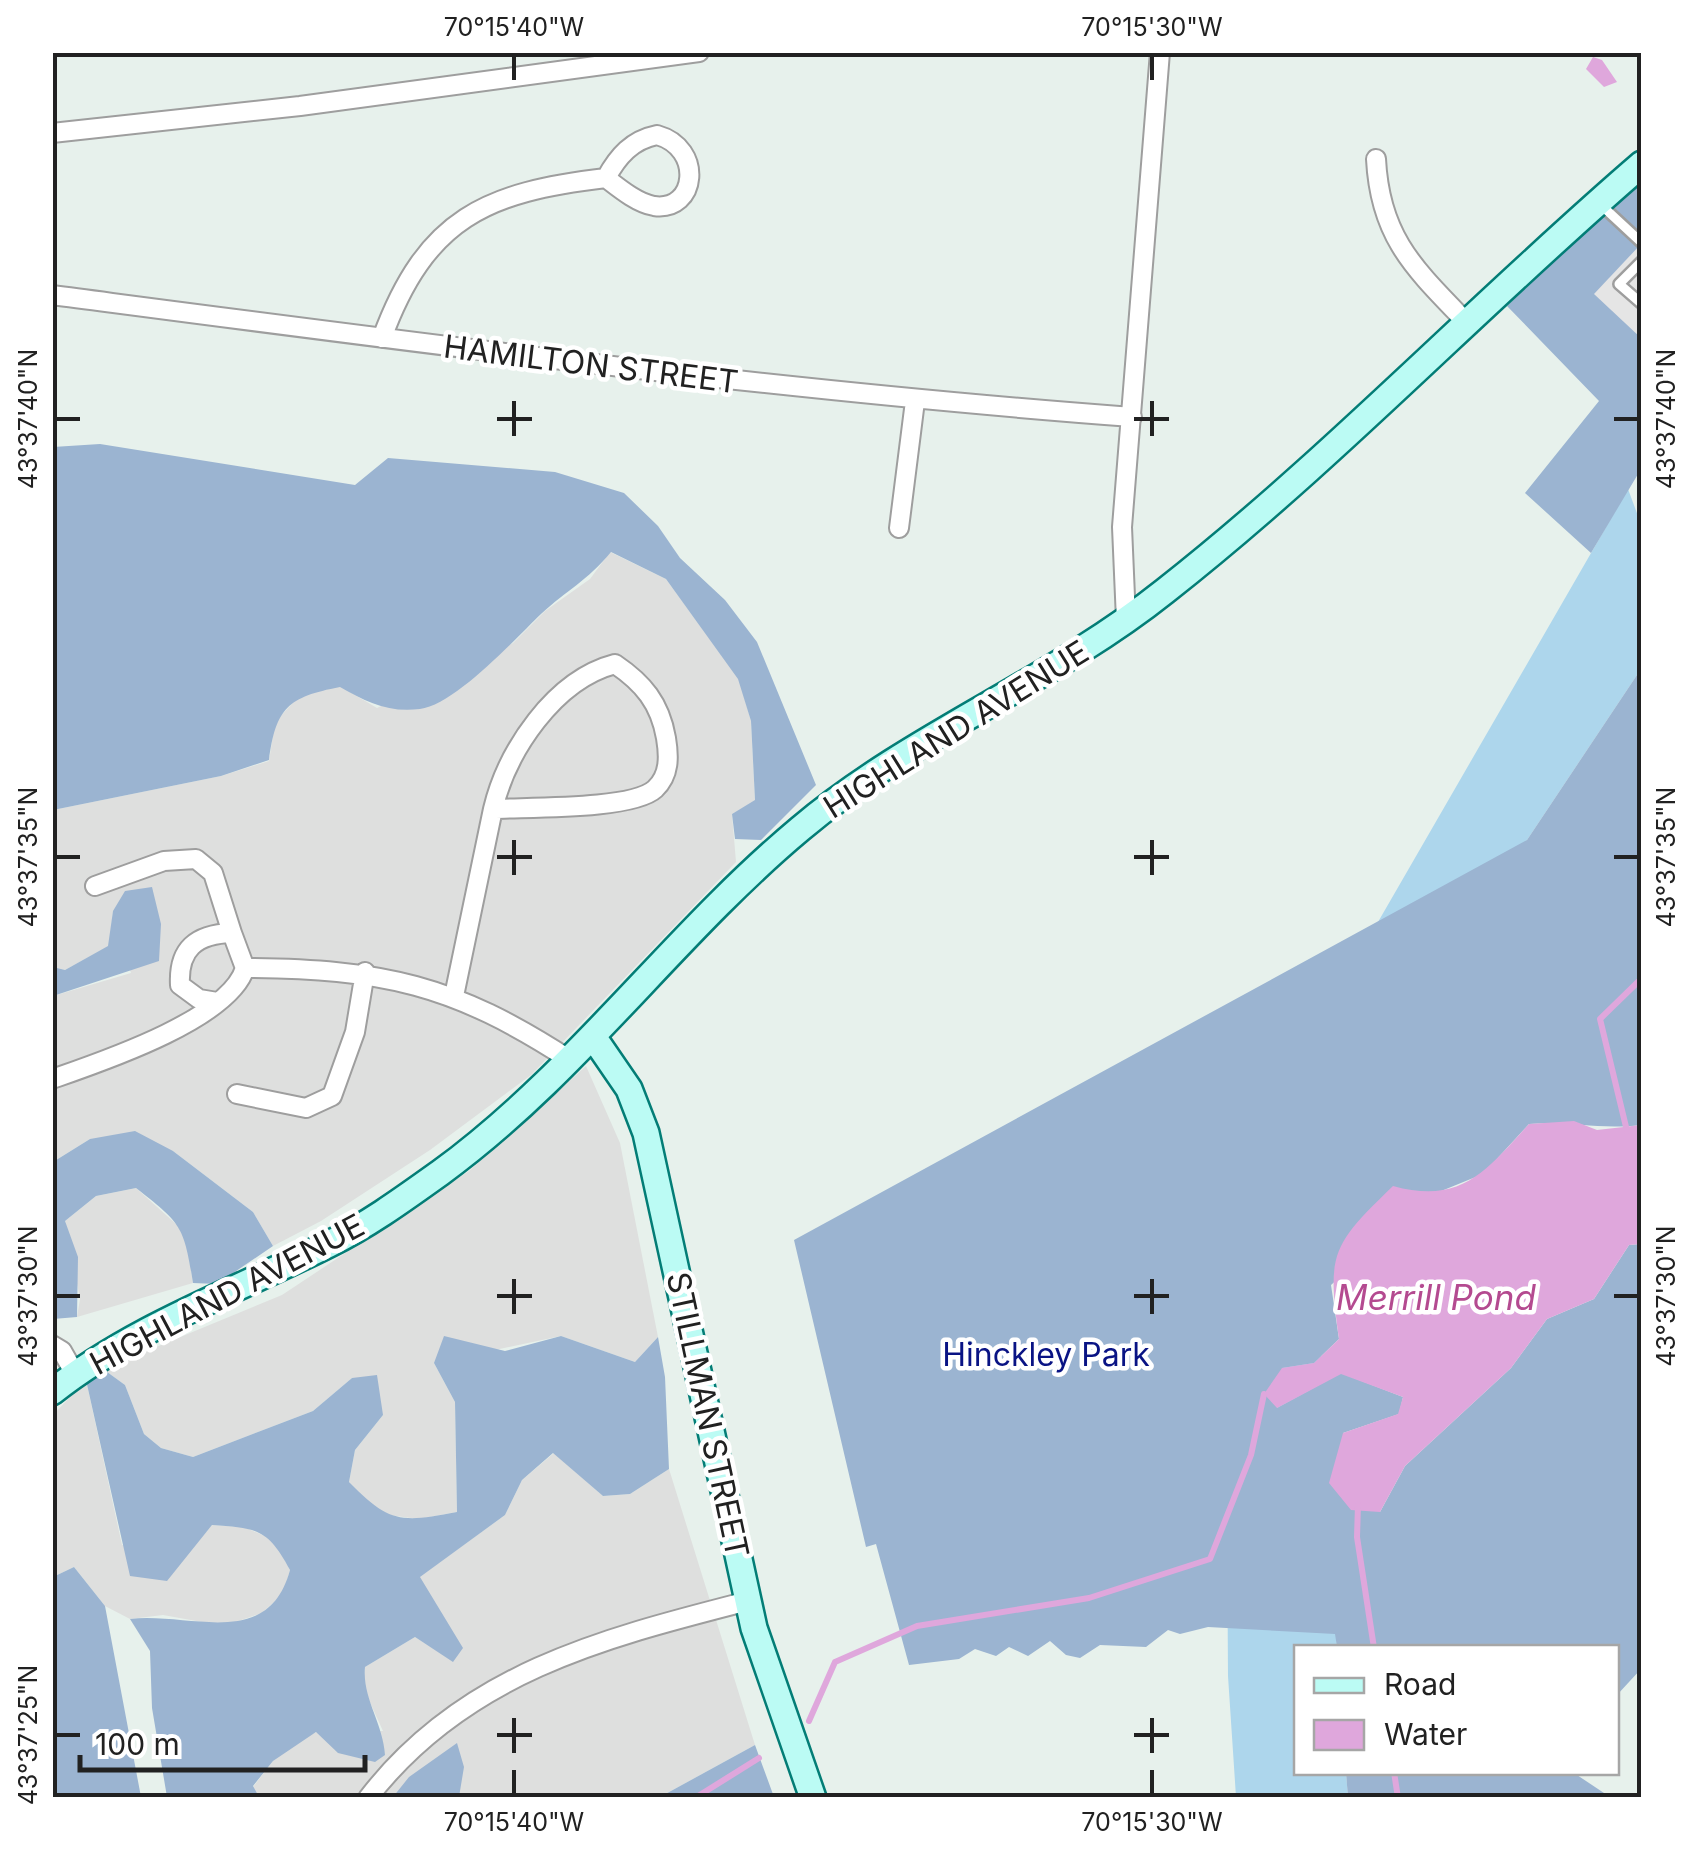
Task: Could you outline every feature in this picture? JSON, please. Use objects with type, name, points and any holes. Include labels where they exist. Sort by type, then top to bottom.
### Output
[{"type":"street","points":[[52,133],[300,106],[699,52]]},
{"type":"street","points":[[1126,620],[1121,549],[1160,52]]},
{"type":"street","points":[[382,338],[398,295],[420,260],[476,210],[524,190],[606,178],[654,206],[670,204],[684,192],[691,172],[686,152],[672,140],[656,135],[640,138],[628,148],[606,178]]},
{"type":"street","points":[[1376,159],[1380,202],[1395,243],[1467,323]]},
{"type":"street","name":"HIGHLAND AVENUE","points":[[52,1392],[114,1346],[336,1241],[481,1142],[594,1038],[799,830],[872,775],[1072,658],[1126,620],[1264,508],[1642,164]]},
{"type":"street","name":"HAMILTON STREET","points":[[52,295],[915,401],[1132,417]]},
{"type":"street","points":[[899,528],[915,401]]},
{"type":"street","points":[[454,996],[493,809],[502,772],[558,700],[593,670],[615,664],[643,684],[663,720],[670,762],[656,788],[634,799],[493,809]]},
{"type":"street","points":[[52,1080],[156,1037],[232,993],[245,968],[213,873],[196,859],[164,861],[95,886]]},
{"type":"street","points":[[216,1002],[199,999],[180,986],[179,962],[192,942],[212,933],[232,933]]},
{"type":"street","points":[[245,968],[365,972],[454,996],[522,1029],[570,1060]]},
{"type":"street","points":[[237,1094],[306,1108],[332,1096],[355,1032],[365,972]]},
{"type":"street","name":"STILLMAN STREET","points":[[594,1038],[629,1089],[646,1133],[748,1601],[770,1680],[812,1798]]},
{"type":"street","points":[[52,1346],[62,1351],[75,1374]]},
{"type":"street","points":[[368,1798],[454,1717],[528,1669],[623,1632],[748,1601]]},
{"type":"lane","points":[[1598,202],[1642,243]]},
{"type":"lane","points":[[1642,262],[1619,284],[1642,304]]},
{"type":"shaded area","points":[[1641,244],[1641,338],[1594,294]]},
{"type":"shaded area","points":[[1628,489],[1641,524],[1641,669],[1527,840],[1314,1223],[1337,1645],[1294,1645],[1294,1775],[1346,1775],[1348,1797],[1236,1797],[1228,1676],[1225,1187]]},
{"type":"shaded area","points":[[610,552],[666,579],[739,679],[751,721],[755,801],[732,814],[736,862],[531,1075],[430,1150],[321,1221],[273,1246],[253,1212],[173,1151],[90,1139],[53,1162],[53,996],[131,973],[113,911],[109,946],[65,970],[53,967],[53,810],[221,776],[269,761],[275,722],[301,694],[340,686],[377,708],[513,643],[545,611],[590,579]]},
{"type":"shaded area","points":[[586,1066],[620,1143],[658,1337],[635,1362],[561,1336],[434,1363],[455,1402],[457,1512],[419,1519],[380,1514],[349,1482],[355,1450],[383,1415],[352,1378],[313,1411],[193,1457],[161,1448],[144,1434],[125,1385],[103,1369],[282,1295],[469,1171]]},
{"type":"shaded area","points":[[136,1188],[185,1232],[193,1283],[77,1317],[80,1299],[65,1221],[96,1196]]},
{"type":"shaded area","points":[[86,1380],[122,1545],[190,1551],[212,1525],[244,1527],[274,1540],[290,1570],[284,1593],[262,1613],[224,1626],[163,1615],[130,1619],[105,1606],[74,1567],[53,1577],[53,1415]]},
{"type":"shaded area","points":[[554,1453],[603,1496],[630,1494],[669,1469],[755,1745],[660,1797],[259,1798],[253,1787],[273,1761],[299,1739],[317,1732],[383,1731],[363,1687],[365,1667],[415,1637],[453,1661],[436,1606],[419,1577],[505,1515],[522,1480]]},
{"type":"green space","points":[[1641,178],[1641,469],[1591,553],[1525,493],[1599,401],[1507,306]]},
{"type":"green space","points":[[100,444],[355,485],[388,458],[555,472],[624,493],[658,526],[680,558],[725,600],[757,642],[816,785],[761,840],[735,839],[732,814],[755,800],[751,721],[738,679],[666,579],[611,552],[467,684],[434,705],[420,709],[388,708],[340,687],[322,691],[297,701],[281,717],[269,760],[221,776],[53,810],[53,447]]},
{"type":"green space","name":"Hinckley Park","points":[[1641,669],[1641,1125],[1529,1124],[1483,1174],[1429,1196],[1331,1285],[1339,1339],[1314,1363],[1282,1368],[1277,1408],[1341,1373],[1403,1397],[1399,1414],[1343,1433],[1380,1512],[1405,1466],[1511,1368],[1547,1319],[1594,1299],[1629,1245],[1641,1244],[1641,1669],[1619,1693],[1619,1645],[1337,1645],[1335,1634],[1208,1627],[1180,1634],[1168,1630],[1146,1647],[1100,1645],[1080,1658],[1066,1655],[1050,1641],[1028,1656],[1009,1647],[996,1656],[975,1649],[959,1659],[909,1665],[876,1544],[866,1547],[794,1240],[1527,840]]},
{"type":"green space","points":[[152,887],[161,924],[159,961],[53,996],[53,967],[65,970],[108,946],[113,911],[125,891]]},
{"type":"green space","points":[[135,1131],[173,1151],[253,1212],[273,1246],[217,1284],[193,1283],[183,1237],[163,1210],[136,1188],[96,1196],[65,1221],[78,1257],[77,1317],[53,1319],[53,1162],[90,1139]]},
{"type":"green space","points":[[444,1336],[505,1351],[561,1336],[635,1362],[658,1337],[665,1377],[669,1469],[630,1494],[603,1496],[553,1453],[522,1480],[505,1515],[420,1577],[463,1648],[453,1662],[415,1637],[365,1667],[385,1755],[375,1762],[338,1753],[316,1732],[273,1761],[253,1786],[259,1797],[167,1797],[152,1708],[150,1651],[130,1619],[246,1619],[264,1611],[279,1595],[290,1570],[275,1546],[260,1533],[212,1525],[167,1581],[130,1576],[86,1380],[103,1369],[125,1385],[144,1434],[161,1448],[193,1457],[313,1411],[352,1378],[377,1375],[383,1415],[355,1450],[349,1482],[386,1512],[422,1518],[457,1512],[455,1402],[434,1363]]},
{"type":"green space","points":[[74,1567],[105,1606],[141,1797],[53,1797],[53,1577]]},
{"type":"green space","points":[[457,1743],[464,1767],[459,1797],[393,1797],[409,1777]]},
{"type":"green space","points":[[755,1745],[774,1797],[660,1797]]},
{"type":"green space","points":[[1346,1775],[1577,1775],[1610,1797],[1348,1797]]},
{"type":"water","points":[[1593,57],[1602,60],[1617,82],[1604,87],[1586,69]]},
{"type":"water","name":"Merrill Pond","points":[[1574,1121],[1597,1130],[1641,1125],[1641,1244],[1629,1245],[1594,1299],[1547,1319],[1511,1368],[1405,1466],[1380,1512],[1351,1510],[1329,1483],[1343,1433],[1398,1414],[1403,1397],[1341,1374],[1277,1408],[1264,1394],[1282,1368],[1314,1363],[1339,1339],[1334,1269],[1346,1238],[1393,1186],[1417,1191],[1455,1187],[1485,1169],[1529,1124]]},
{"type":"waterway","points":[[1627,1131],[1600,1019],[1642,978]]},
{"type":"waterway","points":[[809,1721],[835,1662],[917,1626],[1089,1598],[1210,1559],[1251,1455],[1264,1394]]},
{"type":"waterway","points":[[1358,1505],[1357,1537],[1374,1645]]},
{"type":"waterway","points":[[695,1798],[759,1758]]},
{"type":"waterway","points":[[1394,1775],[1398,1798]]}]
